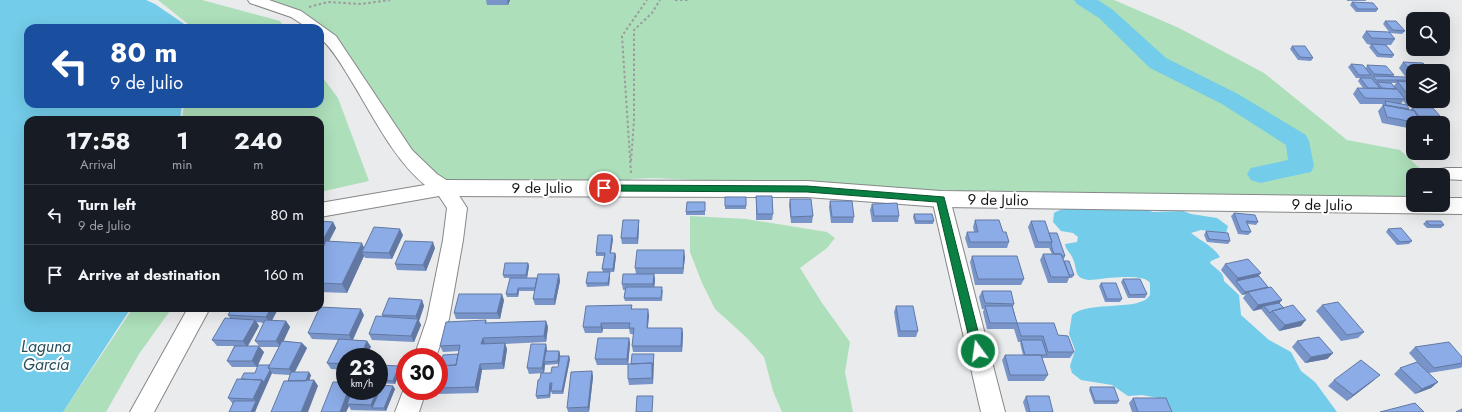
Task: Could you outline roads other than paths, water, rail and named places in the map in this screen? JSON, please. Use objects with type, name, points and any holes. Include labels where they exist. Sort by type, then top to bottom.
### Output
[{"type":"main road","name":"9 de Julio","points":[[444,188],[631,179],[807,189],[940,199],[1462,206]]},
{"type":"street","points":[[255,0],[296,14],[311,24]]},
{"type":"street","points":[[324,33],[331,39],[348,63],[406,154],[430,179],[444,188],[457,208],[438,319],[428,348]]},
{"type":"street","name":"9 de Julio","points":[[324,209],[444,188]]},
{"type":"street","points":[[940,199],[993,412]]},
{"type":"street","points":[[142,412],[197,312]]},
{"type":"street","points":[[407,412],[411,400]]},
{"type":"water","name":"Laguna García","points":[[0,0],[146,0],[155,4],[184,24],[24,24],[24,108],[182,108],[180,116],[24,116],[24,312],[128,312],[63,412],[0,412]]},
{"type":"water","points":[[1078,206],[1140,207],[1153,212],[1183,211],[1191,214],[1217,218],[1228,226],[1226,233],[1201,230],[1191,233],[1210,247],[1220,257],[1211,261],[1210,263],[1223,275],[1224,281],[1239,295],[1241,315],[1269,340],[1291,352],[1301,371],[1315,382],[1337,412],[1170,412],[1158,398],[1142,395],[1128,396],[1112,385],[1081,380],[1072,373],[1070,366],[1075,350],[1069,334],[1072,315],[1090,308],[1136,303],[1145,300],[1150,295],[1150,283],[1140,278],[1122,277],[1089,280],[1078,275],[1073,259],[1065,244],[1077,242],[1078,237],[1073,233],[1061,231],[1053,222],[1054,213]]},
{"type":"waterway","points":[[1084,0],[1106,14],[1158,63],[1230,99],[1297,141],[1302,166],[1260,174]]}]
